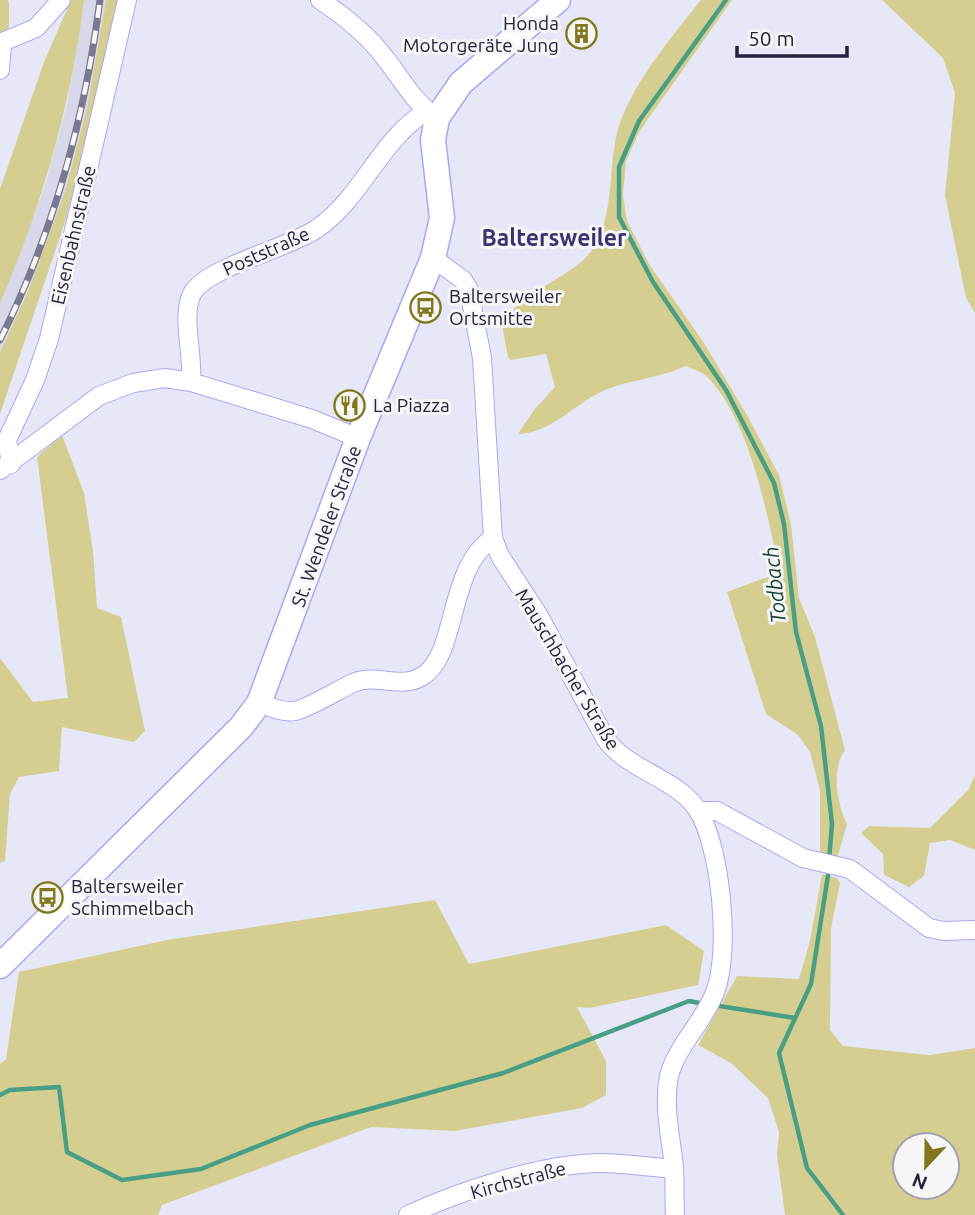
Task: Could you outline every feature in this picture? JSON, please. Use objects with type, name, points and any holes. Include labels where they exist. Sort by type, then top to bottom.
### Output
[{"type":"main road","points":[[432,114],[461,83],[558,0]]},
{"type":"main road","name":"St. Wendeler Straße","points":[[0,966],[242,726],[259,703],[358,438],[433,258],[442,218],[432,114]]},
{"type":"street","points":[[0,70],[1,43],[36,28],[61,0]]},
{"type":"street","name":"Eisenbahnstraße","points":[[6,467],[7,440],[35,380],[49,339],[127,0]]},
{"type":"street","points":[[320,0],[365,35],[385,57],[410,94],[432,114]]},
{"type":"street","name":"Poststraße","points":[[191,382],[193,365],[188,315],[189,302],[198,286],[210,276],[290,244],[318,228],[353,197],[396,134],[432,114]]},
{"type":"street","name":"Mauschbacher Straße","points":[[433,258],[463,280],[469,290],[482,358],[493,538],[500,556],[539,616],[615,752],[687,797],[698,811],[713,855],[719,890],[720,969],[715,992],[669,1075],[667,1100],[674,1169],[675,1215]]},
{"type":"street","points":[[6,467],[71,414],[99,396],[133,383],[165,378],[191,382],[312,419],[358,438]]},
{"type":"street","points":[[259,703],[284,711],[297,711],[359,680],[409,682],[422,677],[438,660],[473,556],[493,538]]},
{"type":"street","points":[[698,811],[717,811],[817,863],[860,875],[929,928],[944,931],[975,930]]},
{"type":"street","name":"Kirchstraße","points":[[408,1215],[500,1182],[558,1166],[600,1163],[674,1169]]},
{"type":"shaded area","points":[[0,0],[8,0],[9,28],[0,34]]},
{"type":"shaded area","points":[[71,0],[84,0],[63,116],[42,192],[0,303],[0,189],[44,62]]},
{"type":"shaded area","points":[[84,0],[106,0],[87,108],[65,192],[45,250],[0,352],[0,303],[45,186],[67,104]]},
{"type":"shaded area","points":[[106,0],[117,0],[120,7],[66,219],[0,414],[0,352],[28,291],[65,192],[87,108]]},
{"type":"shaded area","points":[[701,0],[732,0],[639,132],[626,161],[623,195],[627,221],[649,264],[704,343],[779,475],[791,524],[799,598],[815,637],[845,750],[838,767],[837,787],[840,807],[847,824],[837,859],[820,859],[820,790],[810,752],[798,735],[766,714],[727,592],[773,575],[778,566],[754,465],[733,414],[720,392],[705,375],[686,366],[610,388],[541,429],[518,434],[534,410],[555,387],[546,354],[511,360],[508,357],[502,325],[520,303],[584,260],[592,250],[605,219],[614,148],[623,115],[648,69]]},
{"type":"shaded area","points":[[882,0],[975,0],[975,313],[966,298],[945,195],[955,93],[943,58]]},
{"type":"shaded area","points":[[62,435],[84,493],[93,551],[97,608],[121,617],[145,731],[134,742],[62,727],[59,771],[19,777],[10,794],[5,861],[0,863],[0,658],[33,702],[68,698],[37,457]]},
{"type":"shaded area","points":[[975,775],[975,850],[950,840],[930,843],[924,876],[909,887],[884,875],[883,854],[861,833],[869,826],[930,828],[969,789]]},
{"type":"shaded area","points":[[822,874],[837,878],[840,883],[831,929],[830,1030],[843,1046],[930,1055],[975,1048],[975,1215],[785,1215],[777,1155],[779,1132],[768,1098],[731,1063],[698,1045],[737,976],[799,979],[810,941]]},
{"type":"shaded area","points":[[435,900],[469,964],[666,925],[704,951],[698,985],[590,1008],[577,1007],[606,1061],[606,1095],[582,1108],[455,1131],[371,1127],[162,1205],[158,1215],[0,1215],[0,1064],[6,1059],[19,972],[167,940]]},
{"type":"waterway","name":"Todbach","points":[[726,0],[639,121],[619,167],[619,217],[653,282],[726,390],[774,483],[784,524],[796,632],[821,726],[832,824],[829,860]]},
{"type":"waterway","name":"Todbach","points":[[829,869],[811,984],[779,1053],[807,1168],[843,1215]]},
{"type":"waterway","points":[[0,1095],[10,1090],[59,1087],[67,1152],[122,1180],[201,1169],[310,1125],[503,1073],[689,1001],[705,1004]]},
{"type":"waterway","points":[[713,1005],[795,1018]]},
{"type":"railway","points":[[0,340],[36,259],[64,174],[86,88],[100,0]]},
{"type":"place","name":"Honda Motorgeräte Jung","points":[[582,34]]},
{"type":"place","name":"Baltersweiler Ortsmitte","points":[[426,307]]},
{"type":"place","name":"La Piazza","points":[[350,405]]},
{"type":"place","name":"Baltersweiler Schimmelbach","points":[[48,897]]},
{"type":"district","name":"Baltersweiler","points":[[554,238]]}]
